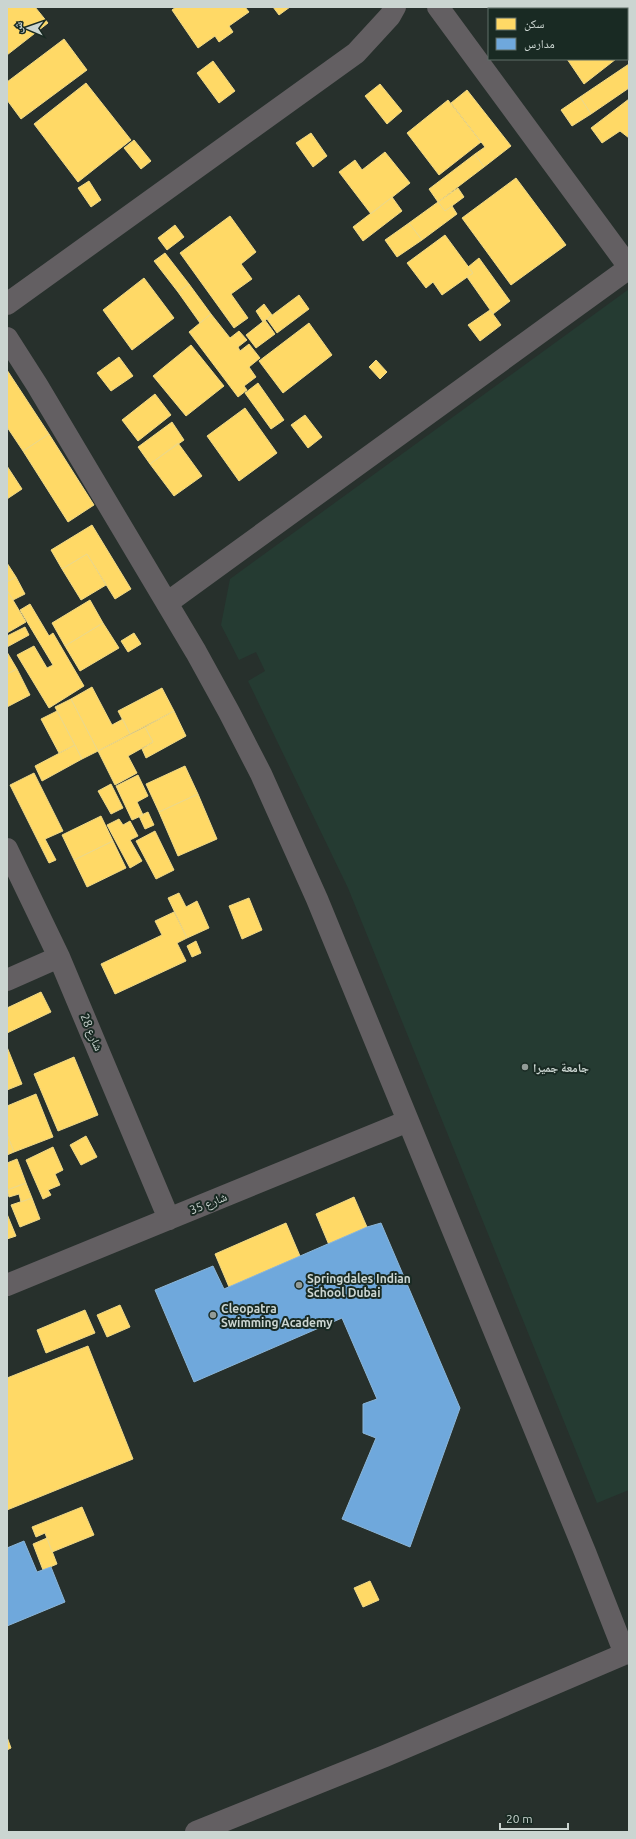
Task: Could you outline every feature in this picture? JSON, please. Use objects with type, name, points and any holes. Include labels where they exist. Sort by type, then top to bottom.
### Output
[{"type":"street","points":[[7,304],[356,53],[390,16],[395,7]]},
{"type":"street","points":[[167,603],[629,268],[438,7]]},
{"type":"street","points":[[7,338],[37,385],[167,603],[229,712],[287,829],[627,1653],[378,1759],[196,1832]]},
{"type":"street","name":"شارع 28","points":[[7,849],[59,957],[169,1219]]},
{"type":"street","points":[[7,980],[59,957]]},
{"type":"street","name":"شارع 35","points":[[7,1285],[408,1120]]},
{"type":"shaded area","name":"جامعة جميرا","points":[[629,289],[629,1490],[597,1503],[348,888],[248,681],[265,671],[256,652],[239,660],[221,625],[230,579]]},
{"type":"building: سكن","points":[[7,7],[35,7],[48,23],[7,55]]},
{"type":"building: سكن","points":[[176,7],[245,7],[249,12],[229,26],[233,32],[219,42],[215,36],[198,48],[172,10]]},
{"type":"building: سكن","points":[[273,7],[290,7],[279,15]]},
{"type":"building: سكن","points":[[605,7],[606,8],[581,8]]},
{"type":"building: سكن","points":[[616,7],[629,7],[629,25],[628,8]]},
{"type":"building: سكن","points":[[628,36],[629,38],[628,50]]},
{"type":"building: سكن","points":[[64,39],[87,70],[21,119],[7,100],[7,82]]},
{"type":"building: سكن","points":[[568,60],[615,60],[584,84]]},
{"type":"building: سكن","points":[[213,61],[235,91],[219,103],[197,73]]},
{"type":"building: سكن","points":[[629,64],[629,88],[591,114],[580,97]]},
{"type":"building: سكن","points":[[86,83],[131,140],[78,182],[34,124]]},
{"type":"building: سكن","points":[[380,84],[402,111],[387,124],[365,96]]},
{"type":"building: سكن","points":[[467,90],[511,146],[484,167],[475,154],[485,147],[451,103]]},
{"type":"building: سكن","points":[[580,97],[591,114],[572,126],[561,110]]},
{"type":"building: سكن","points":[[629,99],[629,138],[620,131],[602,143],[591,128]]},
{"type":"building: سكن","points":[[448,100],[481,142],[439,175],[407,133]]},
{"type":"building: سكن","points":[[311,133],[327,156],[313,167],[296,143]]},
{"type":"building: سكن","points":[[134,140],[151,161],[141,169],[124,148]]},
{"type":"building: سكن","points":[[385,152],[410,183],[371,214],[339,172],[355,160],[362,170]]},
{"type":"building: سكن","points":[[475,154],[484,167],[438,202],[429,189]]},
{"type":"building: سكن","points":[[516,178],[566,245],[511,285],[462,218]]},
{"type":"building: سكن","points":[[89,181],[101,200],[91,207],[78,188]]},
{"type":"building: سكن","points":[[458,188],[464,197],[445,211],[438,202]]},
{"type":"building: سكن","points":[[392,197],[402,211],[363,241],[353,227]]},
{"type":"building: سكن","points":[[438,202],[445,211],[452,206],[457,214],[422,240],[409,223]]},
{"type":"building: سكن","points":[[230,216],[256,252],[241,264],[252,279],[231,294],[248,318],[234,328],[180,253]]},
{"type":"building: سكن","points":[[409,223],[422,240],[397,257],[385,240]]},
{"type":"building: سكن","points":[[175,225],[184,237],[167,250],[158,238]]},
{"type":"building: سكن","points":[[445,235],[473,273],[442,295],[433,282],[426,288],[407,263]]},
{"type":"building: سكن","points":[[165,253],[189,284],[178,292],[154,261]]},
{"type":"building: سكن","points":[[479,258],[510,301],[493,314],[467,277],[473,273],[468,267]]},
{"type":"building: سكن","points":[[144,278],[174,318],[132,350],[103,310]]},
{"type":"building: سكن","points":[[189,284],[211,314],[200,323],[178,292]]},
{"type":"building: سكن","points":[[299,295],[309,309],[277,333],[267,319]]},
{"type":"building: سكن","points":[[264,304],[272,315],[263,322],[256,311]]},
{"type":"building: سكن","points":[[490,310],[501,325],[480,341],[468,325]]},
{"type":"building: سكن","points":[[211,314],[230,338],[239,331],[247,340],[238,347],[240,351],[249,344],[260,358],[249,367],[256,377],[244,386],[247,390],[238,397],[189,332]]},
{"type":"building: سكن","points":[[265,320],[275,334],[256,348],[246,335]]},
{"type":"building: سكن","points":[[309,323],[332,355],[283,393],[259,361]]},
{"type":"building: سكن","points":[[191,345],[224,386],[186,416],[153,376]]},
{"type":"building: سكن","points":[[119,357],[133,376],[111,391],[97,373]]},
{"type":"building: سكن","points":[[376,360],[387,372],[380,379],[369,367]]},
{"type":"building: سكن","points":[[7,370],[49,434],[23,451],[7,427]]},
{"type":"building: سكن","points":[[258,383],[284,420],[271,429],[245,393]]},
{"type":"building: سكن","points":[[155,394],[171,415],[138,441],[122,420]]},
{"type":"building: سكن","points":[[245,408],[277,453],[239,481],[207,436]]},
{"type":"building: سكن","points":[[305,415],[322,437],[308,448],[291,425]]},
{"type":"building: سكن","points":[[172,422],[184,440],[150,464],[138,447]]},
{"type":"building: سكن","points":[[49,434],[94,505],[68,522],[23,451]]},
{"type":"building: سكن","points":[[178,443],[202,476],[174,496],[150,464]]},
{"type":"building: سكن","points":[[7,466],[22,489],[7,499]]},
{"type":"building: سكن","points":[[92,525],[131,589],[115,599],[87,554],[62,569],[51,550]]},
{"type":"building: سكن","points":[[87,554],[106,585],[81,600],[62,569]]},
{"type":"building: سكن","points":[[7,563],[16,577],[7,582]]},
{"type":"building: سكن","points":[[16,577],[25,594],[13,600],[7,590],[7,582]]},
{"type":"building: سكن","points":[[7,590],[26,622],[7,633]]},
{"type":"building: سكن","points":[[90,600],[103,623],[65,646],[52,623]]},
{"type":"building: سكن","points":[[30,604],[49,636],[53,633],[84,686],[49,708],[17,655],[34,646],[47,668],[53,665],[20,610]]},
{"type":"building: سكن","points":[[103,623],[119,648],[80,671],[65,646]]},
{"type":"building: سكن","points":[[25,627],[29,635],[7,647],[7,636]]},
{"type":"building: سكن","points":[[134,633],[141,644],[128,652],[121,641]]},
{"type":"building: سكن","points":[[7,652],[17,669],[7,674]]},
{"type":"building: سكن","points":[[17,669],[30,695],[7,707],[7,674]]},
{"type":"building: سكن","points":[[92,687],[112,725],[123,719],[130,734],[98,751],[71,699]]},
{"type":"building: سكن","points":[[162,688],[174,711],[130,734],[118,711]]},
{"type":"building: سكن","points":[[71,699],[98,751],[82,759],[55,707]]},
{"type":"building: سكن","points":[[57,711],[75,745],[59,753],[41,719]]},
{"type":"building: سكن","points":[[174,711],[186,736],[146,758],[142,749],[153,742],[145,727]]},
{"type":"building: سكن","points":[[145,727],[153,742],[128,756],[137,773],[115,785],[98,751]]},
{"type":"building: سكن","points":[[75,745],[82,759],[42,781],[35,766]]},
{"type":"building: سكن","points":[[185,766],[198,794],[159,812],[146,784]]},
{"type":"building: سكن","points":[[34,773],[63,831],[45,839],[56,860],[49,863],[10,785]]},
{"type":"building: سكن","points":[[138,775],[148,796],[137,802],[143,815],[132,820],[116,786]]},
{"type":"building: سكن","points":[[111,784],[123,808],[111,814],[98,791]]},
{"type":"building: سكن","points":[[198,794],[217,839],[178,856],[159,812]]},
{"type":"building: سكن","points":[[148,812],[154,825],[145,829],[139,816]]},
{"type":"building: سكن","points":[[101,816],[113,841],[74,860],[62,835]]},
{"type":"building: سكن","points":[[119,819],[123,825],[130,821],[138,836],[130,840],[142,861],[130,868],[107,825]]},
{"type":"building: سكن","points":[[155,831],[174,870],[156,879],[136,841]]},
{"type":"building: سكن","points":[[113,841],[126,868],[87,887],[74,860]]},
{"type":"building: سكن","points":[[179,893],[186,907],[197,901],[209,928],[187,938],[168,898]]},
{"type":"building: سكن","points":[[249,898],[262,930],[242,939],[229,906]]},
{"type":"building: سكن","points":[[174,912],[187,938],[177,943],[186,961],[115,994],[101,964],[162,935],[155,921]]},
{"type":"building: سكن","points":[[196,941],[201,953],[192,957],[187,946]]},
{"type":"building: سكن","points":[[41,992],[51,1012],[7,1033],[7,1008]]},
{"type":"building: سكن","points":[[7,1047],[22,1084],[7,1090]]},
{"type":"building: سكن","points":[[74,1057],[98,1115],[58,1131],[34,1074]]},
{"type":"building: سكن","points":[[36,1094],[53,1137],[14,1152],[7,1134],[7,1106]]},
{"type":"building: سكن","points":[[7,1134],[14,1152],[7,1155]]},
{"type":"building: سكن","points":[[86,1136],[97,1157],[81,1165],[70,1145]]},
{"type":"building: سكن","points":[[53,1147],[63,1170],[55,1174],[60,1185],[48,1190],[51,1195],[43,1199],[26,1160]]},
{"type":"building: سكن","points":[[17,1159],[26,1183],[7,1190],[7,1163]]},
{"type":"building: سكن","points":[[26,1183],[32,1198],[21,1202],[19,1194],[9,1197],[7,1190]]},
{"type":"building: سكن","points":[[354,1197],[367,1227],[329,1245],[316,1214]]},
{"type":"building: سكن","points":[[32,1198],[40,1219],[20,1227],[11,1205]]},
{"type":"building: سكن","points":[[7,1214],[16,1236],[7,1239]]},
{"type":"building: سكن","points":[[286,1223],[300,1256],[229,1287],[215,1254]]},
{"type":"building: سكن","points":[[120,1305],[130,1327],[107,1337],[97,1315]]},
{"type":"building: سكن","points":[[85,1310],[95,1333],[46,1353],[37,1330]]},
{"type":"building: سكن","points":[[88,1346],[133,1459],[7,1510],[7,1378]]},
{"type":"building: سكن","points":[[82,1507],[94,1535],[52,1552],[45,1533],[36,1537],[32,1527]]},
{"type":"building: سكن","points":[[47,1538],[57,1564],[43,1570],[33,1544]]},
{"type":"building: سكن","points":[[370,1581],[379,1600],[363,1607],[354,1588]]},
{"type":"building: سكن","points":[[7,1737],[11,1748],[7,1750]]},
{"type":"building: مدارس","points":[[381,1223],[460,1408],[410,1547],[342,1519],[376,1438],[363,1433],[363,1404],[377,1399],[342,1318],[194,1382],[155,1290],[213,1266],[224,1289],[367,1227]]},
{"type":"building: مدارس","points":[[24,1541],[37,1572],[51,1567],[65,1602],[7,1626],[7,1548]]},
{"type":"place","name":"جامعة جميرا","points":[[525,1067]]},
{"type":"place","name":"Springdales Indian School Dubai","points":[[299,1285]]},
{"type":"place","name":"Cleopatra Swimming Academy","points":[[213,1315]]}]
